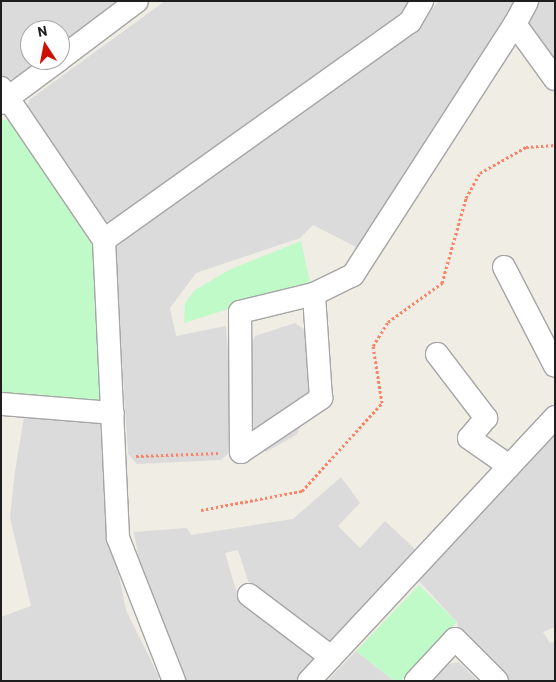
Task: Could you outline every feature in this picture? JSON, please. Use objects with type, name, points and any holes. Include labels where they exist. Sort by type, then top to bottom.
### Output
[{"type":"street","points":[[70,51],[137,1]]},
{"type":"street","points":[[104,240],[410,22],[422,1]]},
{"type":"street","points":[[241,452],[240,312],[314,294],[353,275],[515,24],[527,1]]},
{"type":"street","points":[[515,24],[555,79]]},
{"type":"street","points":[[42,70],[3,96],[104,240],[114,414],[118,538],[174,681]]},
{"type":"street","points":[[504,267],[555,366]]},
{"type":"street","points":[[241,452],[321,398],[314,294]]},
{"type":"street","points":[[437,354],[486,418],[469,438],[509,466]]},
{"type":"street","points":[[1,404],[114,414]]},
{"type":"street","points":[[309,681],[555,417]]},
{"type":"street","points":[[249,595],[331,658]]},
{"type":"street","points":[[416,681],[454,639],[497,681]]},
{"type":"path","points":[[201,510],[302,491],[382,403],[373,346],[388,322],[442,284],[466,198],[480,173],[526,147],[555,145]]},
{"type":"path","points":[[115,457],[241,452]]},
{"type":"shaded area","points":[[1,1],[123,1],[70,40],[70,20],[20,20],[20,70],[29,70],[17,79],[4,78],[1,74]]},
{"type":"shaded area","points":[[165,1],[412,1],[409,7],[115,222],[103,221],[27,110],[29,100]]},
{"type":"shaded area","points":[[438,1],[514,1],[362,250],[313,225],[300,238],[196,273],[170,308],[176,336],[226,326],[235,448],[221,460],[137,464],[128,454],[115,251],[120,243],[423,22]]},
{"type":"shaded area","points":[[537,1],[555,1],[555,68],[531,30],[529,15]]},
{"type":"shaded area","points":[[295,323],[307,331],[313,407],[296,435],[266,452],[254,439],[248,352],[255,336]]},
{"type":"shaded area","points":[[24,417],[99,421],[106,427],[114,551],[126,610],[159,677],[158,681],[1,681],[1,617],[31,606],[10,518],[15,471]]},
{"type":"shaded area","points":[[555,435],[555,627],[543,632],[550,643],[555,641],[555,681],[506,681],[460,634],[457,622],[418,580],[501,470]]},
{"type":"shaded area","points":[[341,477],[360,503],[338,526],[360,548],[385,521],[416,550],[329,646],[322,644],[248,581],[238,550],[225,553],[236,590],[312,654],[314,663],[297,681],[180,681],[142,580],[134,532],[187,528],[191,535],[293,519]]},
{"type":"shaded area","points":[[356,651],[394,681],[327,681]]},
{"type":"shaded area","points":[[459,662],[478,681],[430,681],[444,665]]},
{"type":"green space","points":[[2,119],[11,122],[93,241],[105,395],[98,402],[1,394]]},
{"type":"green space","points":[[301,241],[310,283],[184,323],[185,303],[195,290],[231,269]]},
{"type":"green space","points":[[419,585],[457,622],[401,681],[394,681],[356,651]]}]
